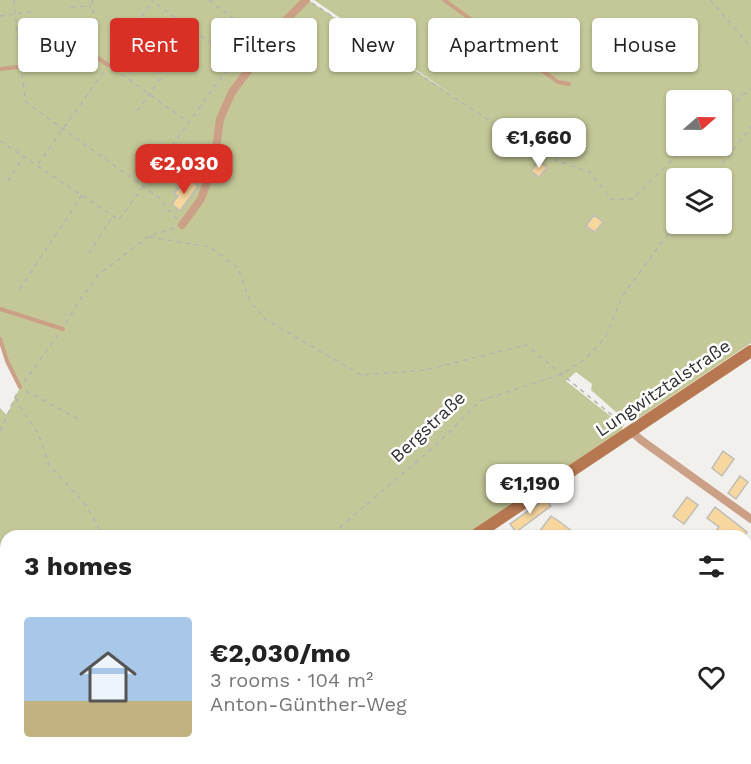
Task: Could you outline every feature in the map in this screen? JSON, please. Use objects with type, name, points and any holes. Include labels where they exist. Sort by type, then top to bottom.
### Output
[{"type":"main road","name":"Lungwitztalstraße","points":[[483,530],[751,351]]},
{"type":"street","points":[[288,18],[307,0]]},
{"type":"street","points":[[182,225],[201,199],[214,163],[220,119],[232,92],[247,72]]},
{"type":"street","points":[[631,431],[751,519]]},
{"type":"lane","points":[[444,0],[558,82],[569,84]]},
{"type":"lane","points":[[98,58],[108,65]]},
{"type":"lane","points":[[0,69],[18,67]]},
{"type":"lane","points":[[0,309],[63,329]]},
{"type":"lane","points":[[0,339],[7,361],[20,387]]},
{"type":"path","points":[[14,0],[18,40]]},
{"type":"path","points":[[92,0],[93,18]]},
{"type":"path","points":[[208,0],[233,18]]},
{"type":"path","points":[[307,0],[529,147],[558,161],[590,172],[611,199],[632,199],[677,156]]},
{"type":"path","points":[[710,0],[751,46]]},
{"type":"path","points":[[37,165],[153,1],[176,18]]},
{"type":"path","points":[[71,8],[92,5]]},
{"type":"path","points":[[0,15],[35,11]]},
{"type":"path","points":[[0,141],[119,220],[235,60],[199,35]]},
{"type":"path","points":[[108,65],[188,123]]},
{"type":"path","points":[[0,431],[20,387],[63,329],[77,304],[98,275],[149,236],[182,225],[162,200],[26,102],[22,72]]},
{"type":"path","points":[[137,111],[162,78]]},
{"type":"path","points":[[732,104],[751,89]]},
{"type":"path","points":[[719,168],[751,127]]},
{"type":"path","points":[[8,181],[24,156]]},
{"type":"path","points":[[20,289],[82,195]]},
{"type":"path","points":[[89,253],[113,216]]},
{"type":"path","name":"Bergstraße","points":[[339,530],[435,446],[480,401],[562,374],[584,360],[605,338],[623,295],[669,234]]},
{"type":"path","points":[[149,236],[210,247],[238,268],[250,301],[265,319],[361,375],[425,370],[526,345],[631,431]]},
{"type":"path","points":[[20,387],[78,419]]},
{"type":"path","points":[[15,397],[38,433],[49,465],[85,504],[99,530]]},
{"type":"green space","points":[[0,0],[308,0],[335,18],[329,18],[329,72],[416,71],[460,100],[416,70],[416,18],[340,18],[314,0],[751,0],[751,343],[633,422],[625,420],[591,390],[592,384],[576,372],[566,381],[623,426],[622,430],[472,530],[0,530],[0,408],[7,415],[20,387],[7,361],[0,339]]},
{"type":"building","points":[[539,161],[547,168],[539,177],[531,171]]},
{"type":"building","points":[[190,180],[198,186],[180,211],[172,204],[178,196],[174,194],[179,187],[183,190]]},
{"type":"building","points":[[594,215],[603,222],[595,232],[586,226]]},
{"type":"building","points":[[723,451],[734,459],[722,476],[712,468]]},
{"type":"building","points":[[740,476],[748,482],[736,499],[728,493]]},
{"type":"building","points":[[687,497],[698,505],[684,524],[673,516]]},
{"type":"building","points":[[545,499],[551,506],[519,530],[514,530],[510,524]]},
{"type":"building","points":[[715,507],[744,530],[717,530],[719,527],[707,518]]},
{"type":"building","points":[[551,516],[570,530],[540,530]]}]
